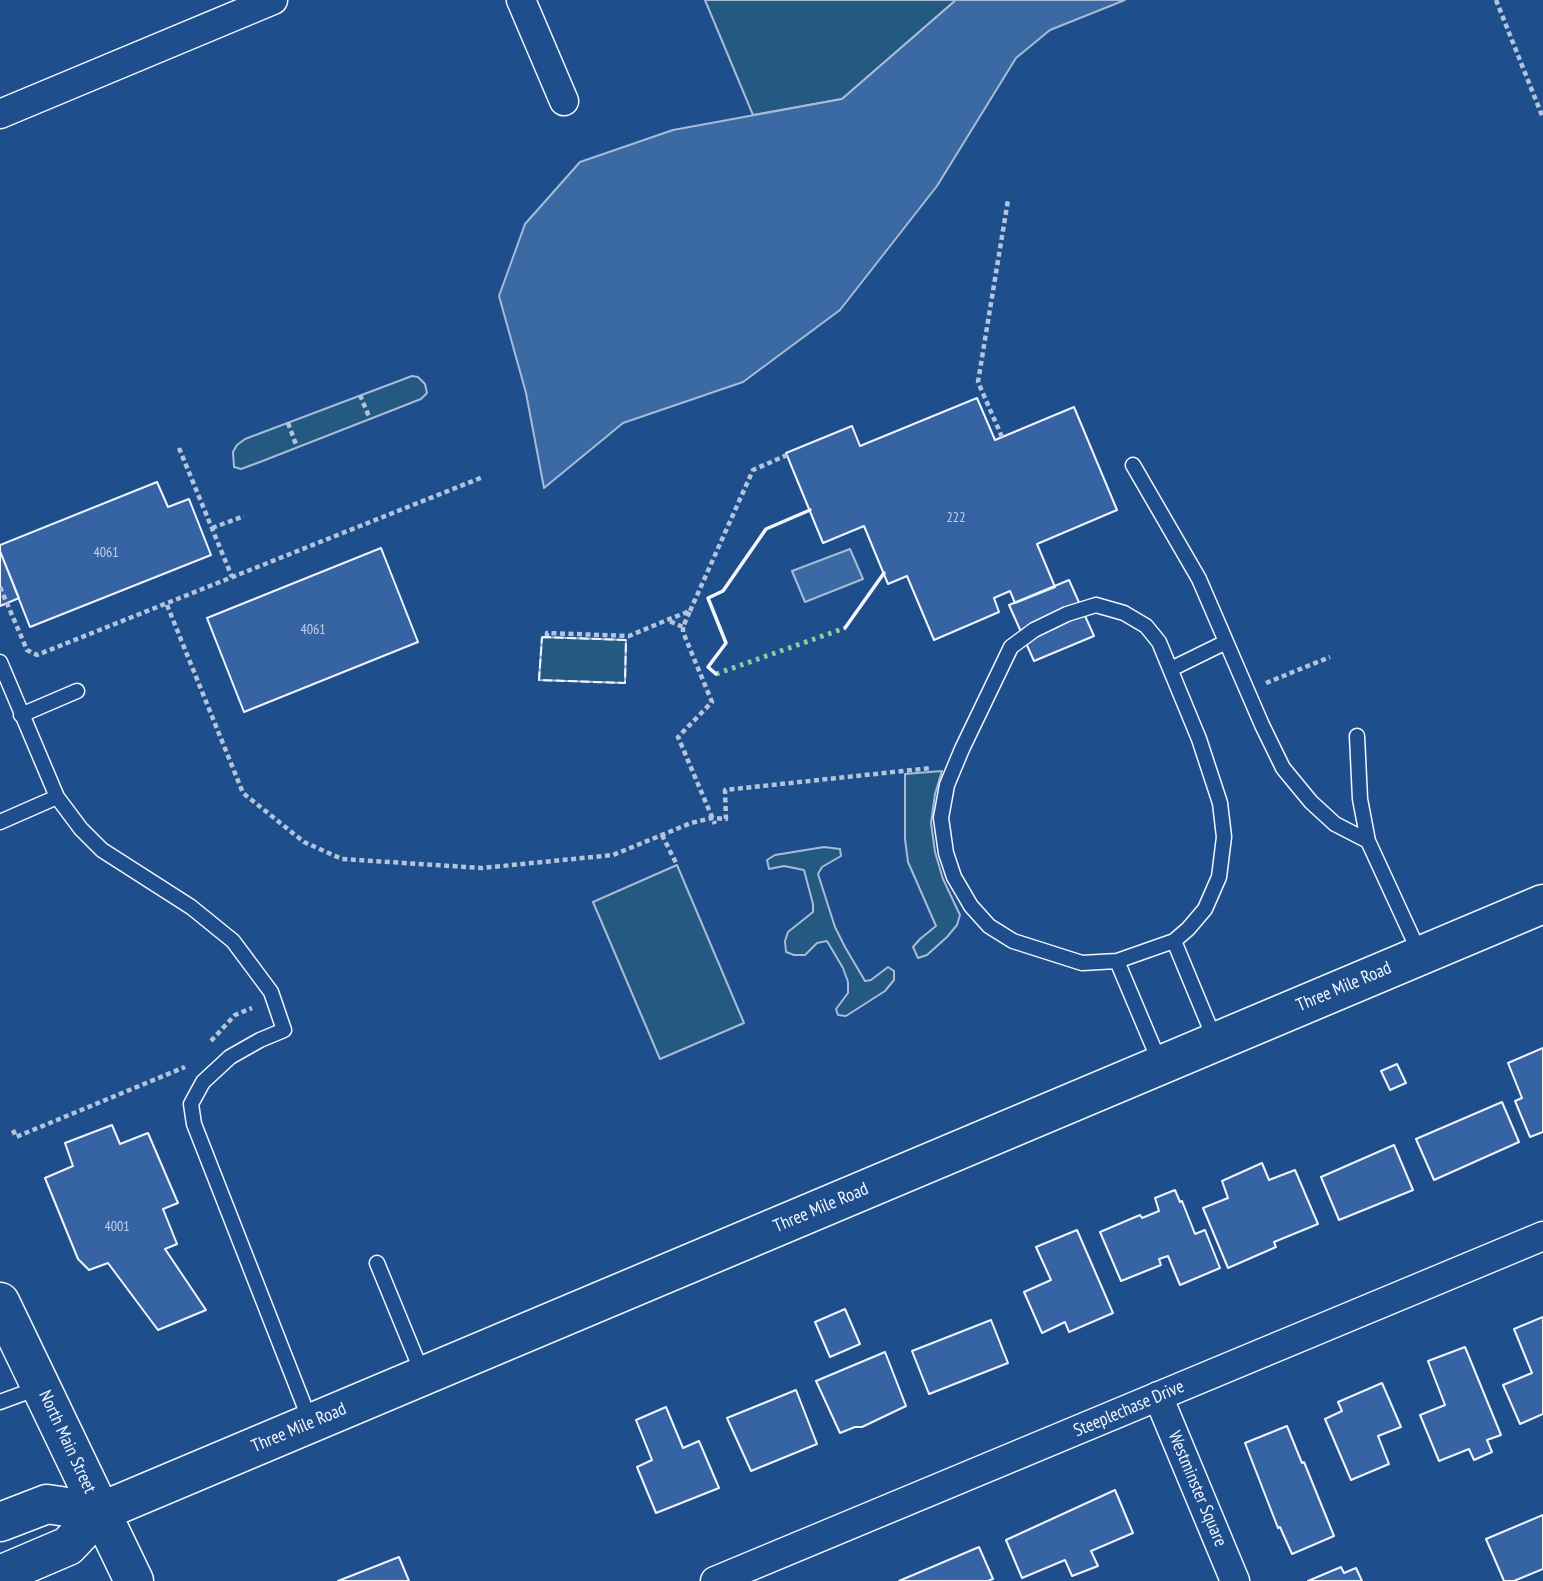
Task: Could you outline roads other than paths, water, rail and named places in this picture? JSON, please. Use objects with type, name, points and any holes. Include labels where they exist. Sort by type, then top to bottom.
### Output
[{"type":"street","points":[[0,114],[273,0]]},
{"type":"street","points":[[521,0],[564,101]]},
{"type":"street","name":"Three Mile Road","points":[[0,1574],[68,1546],[100,1512],[1543,904]]},
{"type":"street","name":"Steeplechase Drive","points":[[715,1581],[1543,1236]]},
{"type":"street","name":"North Main Street","points":[[0,1302],[134,1581]]},
{"type":"street","name":"Westminster Square","points":[[1158,1396],[1235,1581]]},
{"type":"street","points":[[0,1522],[47,1504],[100,1512]]},
{"type":"lane","points":[[1133,466],[1199,579],[1283,768],[1311,802],[1335,824],[1368,841]]},
{"type":"lane","points":[[1096,605],[1124,613],[1146,626],[1158,642],[1171,669],[1199,738],[1220,803],[1224,837],[1219,877],[1205,909],[1174,941],[1117,961],[1082,963],[1013,941],[989,926],[971,906],[954,877],[946,853],[941,818],[947,785],[1010,647],[1034,630],[1068,614],[1096,605]]},
{"type":"lane","points":[[1171,669],[1226,642]]},
{"type":"lane","points":[[0,662],[57,797],[82,829],[102,850],[191,907],[233,940],[271,992],[284,1031],[260,1040],[230,1057],[203,1082],[191,1104],[194,1124],[311,1423]]},
{"type":"lane","points":[[21,715],[77,691]]},
{"type":"lane","points":[[1357,736],[1360,799],[1368,841],[1420,955]]},
{"type":"lane","points":[[0,822],[57,797]]},
{"type":"lane","points":[[1174,941],[1216,1041]]},
{"type":"lane","points":[[1117,961],[1161,1065]]},
{"type":"lane","points":[[377,1263],[423,1376]]},
{"type":"lane","points":[[0,1402],[41,1387]]}]
